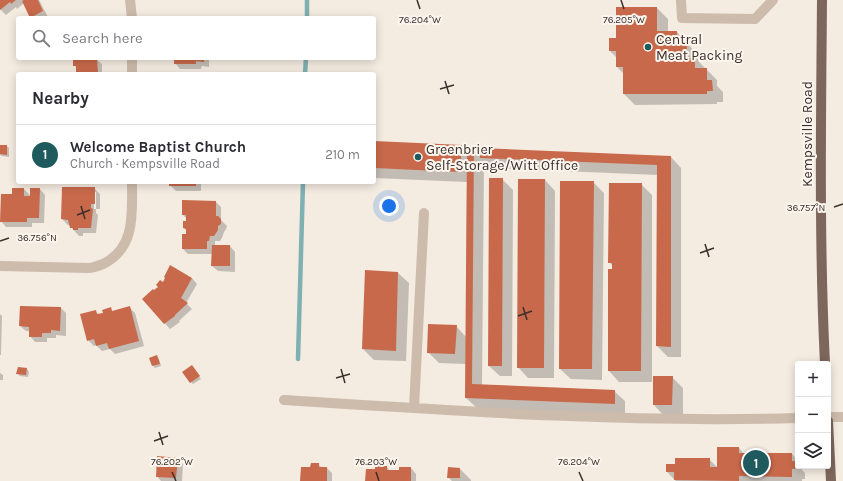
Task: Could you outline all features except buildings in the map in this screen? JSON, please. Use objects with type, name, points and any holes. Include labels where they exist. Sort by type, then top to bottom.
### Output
[{"type":"main road","name":"Kempsville Road","points":[[822,0],[820,201],[822,307],[825,361]]},
{"type":"main road","points":[[829,433],[831,481]]},
{"type":"street","points":[[130,0],[132,16]]},
{"type":"street","points":[[681,0],[682,18],[754,20],[773,0]]},
{"type":"street","points":[[132,60],[132,72]]},
{"type":"street","points":[[0,266],[93,268],[112,259],[122,249],[128,236],[130,228],[132,184]]},
{"type":"street","points":[[414,408],[424,213]]},
{"type":"street","points":[[284,400],[486,413],[639,419],[747,420],[795,418]]},
{"type":"street","points":[[831,417],[843,417]]},
{"type":"waterway","points":[[307,0],[307,16]]},
{"type":"waterway","points":[[305,72],[306,60]]},
{"type":"waterway","points":[[298,359],[303,184]]},
{"type":"place","name":"Central Meat Packing","points":[[648,47]]},
{"type":"place","name":"Greenbrier Self-Storage/Witt Office","points":[[418,157]]},
{"type":"place","name":"Welcome Baptist Church","points":[[756,463]]}]
